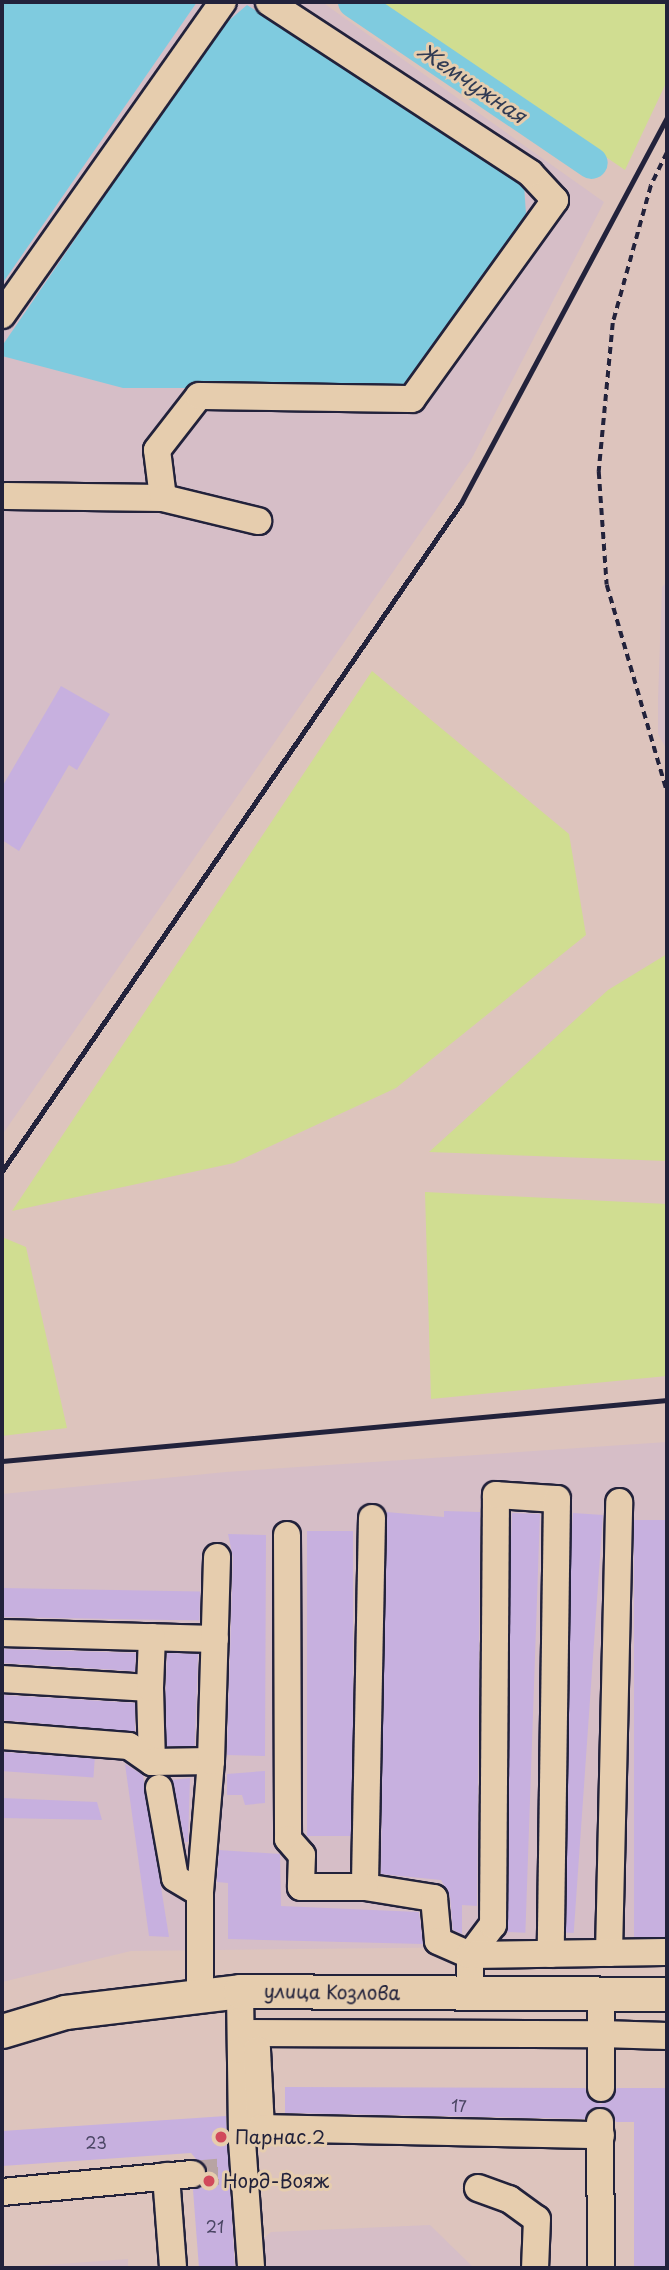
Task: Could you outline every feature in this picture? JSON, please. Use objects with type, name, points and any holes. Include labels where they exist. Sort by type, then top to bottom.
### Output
[{"type":"main road","name":"улица Козлова","points":[[2,2031],[65,2012],[240,1991],[667,1994]]},
{"type":"lane","points":[[2,314],[223,2]]},
{"type":"lane","points":[[163,498],[157,450],[199,396],[412,399],[555,200],[530,173],[269,2]]},
{"type":"lane","points":[[3,495],[163,498],[258,521]]},
{"type":"lane","points":[[470,1994],[470,1955],[493,1925],[496,1495],[557,1499],[551,1954]]},
{"type":"lane","points":[[609,1953],[619,1502]]},
{"type":"lane","points":[[365,1887],[372,1518]]},
{"type":"lane","points":[[287,1535],[288,1839],[302,1855],[301,1887],[365,1887],[434,1898],[438,1941],[470,1955],[667,1952]]},
{"type":"lane","points":[[200,1994],[200,1893],[211,1761],[217,1557]]},
{"type":"lane","points":[[2,1633],[215,1639]]},
{"type":"lane","points":[[152,1637],[152,1762]]},
{"type":"lane","points":[[2,1679],[150,1688]]},
{"type":"lane","points":[[2,1736],[129,1746],[152,1762],[211,1761]]},
{"type":"lane","points":[[159,1788],[174,1878],[200,1893]]},
{"type":"lane","points":[[240,1991],[237,2170],[251,2268]]},
{"type":"lane","points":[[601,1994],[601,2088]]},
{"type":"lane","points":[[241,2041],[601,2034],[667,2036]]},
{"type":"lane","points":[[241,2041],[257,2050],[261,2128],[601,2128],[601,2268]]},
{"type":"lane","points":[[2,2192],[179,2175],[173,2268]]},
{"type":"lane","points":[[478,2188],[509,2199],[537,2218],[535,2268]]},
{"type":"path","points":[[667,153],[651,186],[613,323],[599,472],[607,584],[667,792]]},
{"type":"shaded area","points":[[2,2],[322,2],[604,202],[472,458],[2,1135]]},
{"type":"shaded area","points":[[667,582],[667,750],[658,734],[658,699],[662,587]]},
{"type":"shaded area","points":[[667,1442],[667,1945],[131,1951],[2,1982],[2,1494],[226,1472]]},
{"type":"shaded area","points":[[430,2225],[474,2268],[258,2268],[256,2245],[271,2232]]},
{"type":"shaded area","points":[[128,2259],[128,2268],[6,2268]]},
{"type":"green space","points":[[377,2],[667,2],[667,81],[625,170]]},
{"type":"green space","points":[[372,671],[569,834],[586,935],[396,1088],[234,1163],[12,1211]]},
{"type":"green space","points":[[667,954],[667,1161],[429,1152],[608,990]]},
{"type":"green space","points":[[425,1192],[667,1204],[667,1376],[431,1399]]},
{"type":"green space","points":[[2,1237],[26,1247],[67,1428],[2,1436]]},
{"type":"water","points":[[2,2],[197,2],[2,284]]},
{"type":"water","points":[[247,5],[524,185],[526,214],[401,388],[123,388],[2,356],[2,346],[219,29]]},
{"type":"building","points":[[61,686],[110,714],[77,770],[69,765],[19,851],[2,840],[2,787]]},
{"type":"building","points":[[444,1511],[480,1512],[477,1906],[462,1905],[462,1934],[453,1930],[450,1896],[441,1880],[381,1874],[386,1512],[444,1517]]},
{"type":"building","points":[[512,1513],[540,1514],[525,1933],[497,1932]]},
{"type":"building","points":[[573,1513],[603,1515],[574,1933],[544,1931]]},
{"type":"building","points":[[634,1520],[667,1520],[667,1937],[634,1937]]},
{"type":"building","points":[[307,1531],[353,1531],[353,1836],[307,1836]]},
{"type":"building","points":[[228,1534],[266,1535],[265,1756],[227,1755],[233,1557]]},
{"type":"building","points":[[2,1588],[200,1591],[199,1620],[2,1617]]},
{"type":"building","points":[[2,1649],[136,1653],[135,1671],[2,1663]]},
{"type":"building","points":[[167,1653],[198,1654],[195,1747],[164,1746]]},
{"type":"building","points":[[2,1695],[135,1703],[135,1732],[2,1720]]},
{"type":"building","points":[[2,1752],[95,1758],[93,1777],[2,1771]]},
{"type":"building","points":[[125,1764],[143,1775],[169,1937],[149,1936]]},
{"type":"building","points":[[265,1771],[265,1803],[245,1805],[242,1795],[227,1795],[227,1774]]},
{"type":"building","points":[[190,1778],[188,1842],[185,1842],[172,1780]]},
{"type":"building","points":[[2,1798],[97,1802],[102,1820],[2,1818]]},
{"type":"building","points":[[219,1850],[280,1854],[281,1906],[419,1912],[423,1944],[228,1939],[228,1883],[217,1882]]},
{"type":"building","points":[[285,2087],[585,2088],[600,2104],[609,2101],[617,2088],[667,2088],[667,2268],[634,2268],[634,2122],[616,2122],[607,2108],[593,2108],[585,2119],[285,2113]]},
{"type":"building","points":[[226,2116],[235,2268],[199,2268],[193,2190],[208,2173],[191,2153],[2,2166],[2,2131]]},
{"type":"waterway","name":"Жемчужная","points":[[354,2],[592,163]]},
{"type":"tunnel","points":[[192,2174],[230,2171]]},
{"type":"railway","points":[[2,1171],[461,503],[667,117]]},
{"type":"railway","points":[[2,1461],[667,1400]]},
{"type":"place","name":"Парнас 2","points":[[221,2137]]},
{"type":"place","name":"Норд-Вояж","points":[[209,2181]]}]
